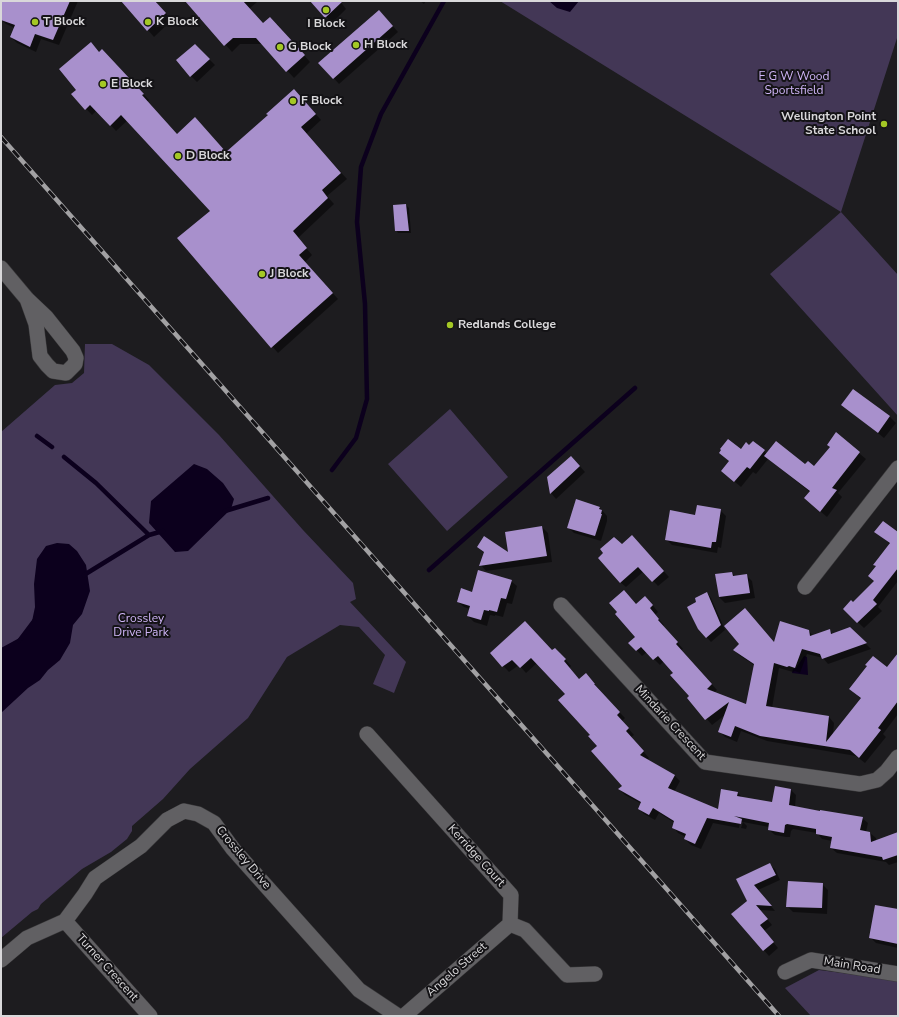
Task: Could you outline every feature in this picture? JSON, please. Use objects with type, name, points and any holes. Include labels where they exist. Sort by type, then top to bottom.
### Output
[{"type":"street","points":[[1,268],[27,299]]},
{"type":"street","points":[[805,587],[898,468]]},
{"type":"street","name":"Mindarie Crescent","points":[[561,605],[705,762],[860,784],[877,780],[887,771],[898,757]]},
{"type":"street","name":"Kerridge Court","points":[[367,734],[511,895],[510,924]]},
{"type":"street","name":"Crossley Drive","points":[[1,960],[27,938],[65,921],[95,878],[141,846],[167,820],[184,811],[198,814],[214,823],[233,849],[359,990],[398,1016]]},
{"type":"street","name":"Turner Crescent","points":[[65,921],[150,1016]]},
{"type":"street","points":[[510,924],[525,930],[567,975],[595,974]]},
{"type":"street","name":"Angelo Street","points":[[404,1016],[510,924]]},
{"type":"street","name":"Main Road","points":[[785,972],[812,960],[898,974]]},
{"type":"green space","name":"E G W Wood Sportsfield","points":[[500,1],[898,1],[898,35],[841,212]]},
{"type":"green space","points":[[841,212],[898,275],[898,416],[770,274]]},
{"type":"green space","name":"Crossley Drive Park","points":[[85,344],[112,344],[149,365],[219,435],[303,530],[353,583],[356,599],[350,602],[406,662],[394,693],[373,684],[385,655],[359,627],[340,625],[287,657],[248,718],[190,769],[163,799],[132,826],[132,831],[127,839],[111,852],[82,869],[41,904],[38,909],[32,912],[1,938],[1,432],[55,385],[72,383],[84,373]]},
{"type":"green space","points":[[450,409],[508,477],[447,531],[388,464]]},
{"type":"green space","points":[[819,970],[898,980],[898,1016],[811,1016],[785,988]]},
{"type":"shaded area","points":[[549,1],[579,1],[570,12],[557,8]]},
{"type":"shaded area","points":[[194,464],[207,469],[223,483],[234,499],[231,509],[188,551],[175,552],[149,523],[151,501]]},
{"type":"shaded area","points":[[57,543],[69,544],[77,551],[86,565],[90,591],[82,614],[73,625],[70,643],[60,660],[48,670],[40,680],[28,688],[1,713],[1,648],[23,636],[31,626],[35,607],[34,584],[37,559],[46,546]]},
{"type":"shaded area","points":[[804,656],[807,657],[808,675],[792,673],[793,669],[796,668]]},
{"type":"building","name":"T Block","points":[[1,1],[70,1],[53,40],[35,34],[30,47],[10,37],[15,25],[1,20]]},
{"type":"building","name":"K Block","points":[[121,1],[155,1],[166,13],[147,31]]},
{"type":"building","name":"G Block","points":[[185,1],[243,1],[263,23],[270,17],[305,55],[286,72],[256,38],[233,38],[224,46]]},
{"type":"building","name":"I Block","points":[[310,1],[343,1],[325,18]]},
{"type":"building","name":"H Block","points":[[379,10],[393,26],[333,79],[318,63]]},
{"type":"building","points":[[91,42],[99,52],[102,49],[144,94],[142,95],[177,134],[195,117],[226,152],[268,115],[266,114],[294,89],[316,114],[301,127],[341,173],[322,190],[328,198],[293,231],[307,248],[299,255],[333,293],[271,348],[177,238],[210,211],[121,115],[110,126],[90,105],[85,110],[71,94],[76,90],[59,69]]},
{"type":"building","points":[[195,44],[210,59],[190,77],[176,60]]},
{"type":"building","points":[[406,204],[409,231],[395,231],[393,205]]},
{"type":"building","points":[[853,389],[890,416],[878,433],[841,405]]},
{"type":"building","points":[[836,432],[860,452],[832,488],[837,490],[820,512],[804,498],[810,491],[764,456],[776,441],[805,464],[808,461],[814,466],[830,447],[827,445]]},
{"type":"building","points":[[728,439],[741,449],[746,442],[749,445],[753,441],[765,450],[750,469],[747,467],[734,482],[721,471],[729,461],[719,453],[721,450],[720,449]]},
{"type":"building","points":[[571,456],[580,466],[550,494],[547,477]]},
{"type":"building","points":[[576,499],[600,507],[599,509],[602,510],[595,536],[567,528]]},
{"type":"building","points":[[697,505],[721,509],[716,542],[712,542],[711,548],[665,540],[670,510],[695,515]]},
{"type":"building","points":[[883,521],[898,532],[898,568],[873,600],[877,604],[857,623],[843,609],[851,600],[853,602],[874,581],[868,576],[876,566],[873,565],[890,543],[874,532]]},
{"type":"building","points":[[542,526],[547,556],[479,566],[484,552],[477,547],[484,536],[508,552],[505,532]]},
{"type":"building","points":[[632,535],[664,571],[652,582],[638,567],[620,583],[598,558],[603,553],[600,549],[614,537],[622,544]]},
{"type":"building","points":[[478,570],[512,580],[506,599],[501,598],[497,612],[484,610],[481,620],[467,616],[470,606],[457,602],[461,588],[472,592]]},
{"type":"building","points":[[732,572],[733,576],[747,574],[750,593],[719,597],[715,574]]},
{"type":"building","points":[[624,590],[636,604],[645,596],[653,605],[650,608],[659,619],[658,620],[678,642],[676,644],[712,684],[707,689],[746,704],[754,664],[733,650],[739,644],[724,626],[745,608],[774,642],[780,621],[809,630],[810,636],[830,629],[831,634],[850,627],[867,643],[822,659],[820,654],[802,649],[795,668],[774,663],[766,706],[829,716],[826,742],[861,698],[849,689],[873,656],[887,667],[898,653],[898,701],[878,728],[881,730],[859,758],[850,750],[760,736],[735,726],[731,737],[718,732],[729,702],[705,720],[687,698],[689,696],[670,675],[673,673],[658,656],[653,660],[641,647],[636,651],[628,643],[635,637],[615,614],[617,612],[609,603]]},
{"type":"building","points":[[707,592],[721,625],[706,638],[698,629],[687,607],[696,602],[695,598]]},
{"type":"building","points":[[525,621],[552,650],[555,648],[566,659],[564,661],[579,679],[586,673],[620,712],[617,715],[629,728],[626,731],[644,751],[640,755],[675,775],[668,788],[718,809],[721,789],[738,792],[737,796],[772,802],[775,786],[791,789],[789,805],[863,817],[860,830],[870,832],[871,842],[898,832],[898,855],[883,860],[882,857],[830,848],[832,837],[816,834],[816,829],[787,824],[785,825],[784,833],[768,830],[769,823],[734,816],[742,819],[741,824],[707,818],[695,844],[684,839],[686,834],[672,828],[674,821],[653,808],[649,815],[638,809],[641,802],[618,789],[622,786],[591,751],[597,746],[588,736],[590,735],[558,700],[565,694],[531,658],[520,668],[512,660],[502,667],[490,653]]},
{"type":"building","points":[[770,863],[776,875],[754,885],[772,906],[756,905],[768,919],[760,925],[774,942],[763,951],[731,914],[747,901],[736,879]]},
{"type":"building","points":[[788,881],[823,883],[822,908],[786,907]]},
{"type":"building","points":[[875,905],[898,909],[898,944],[869,938]]},
{"type":"waterway","points":[[332,470],[356,438],[367,399],[365,304],[357,222],[361,167],[381,114],[444,1]]},
{"type":"waterway","points":[[429,570],[635,388]]},
{"type":"waterway","points":[[37,436],[52,447]]},
{"type":"waterway","points":[[64,457],[96,483],[149,535]]},
{"type":"waterway","points":[[225,511],[268,498]]},
{"type":"waterway","points":[[84,575],[149,535],[163,531]]},
{"type":"waterway","points":[[19,641],[34,621]]},
{"type":"railway","points":[[1,137],[779,1016]]},
{"type":"place","name":"I Block","points":[[326,10]]},
{"type":"place","name":"T Block","points":[[35,22]]},
{"type":"place","name":"K Block","points":[[148,22]]},
{"type":"place","name":"H Block","points":[[356,45]]},
{"type":"place","name":"G Block","points":[[280,47]]},
{"type":"place","name":"E Block","points":[[103,84]]},
{"type":"place","name":"F Block","points":[[293,101]]},
{"type":"place","name":"Wellington Point State School","points":[[884,124]]},
{"type":"place","name":"D Block","points":[[178,156]]},
{"type":"place","name":"J Block","points":[[262,274]]},
{"type":"place","name":"Redlands College","points":[[450,325]]}]
